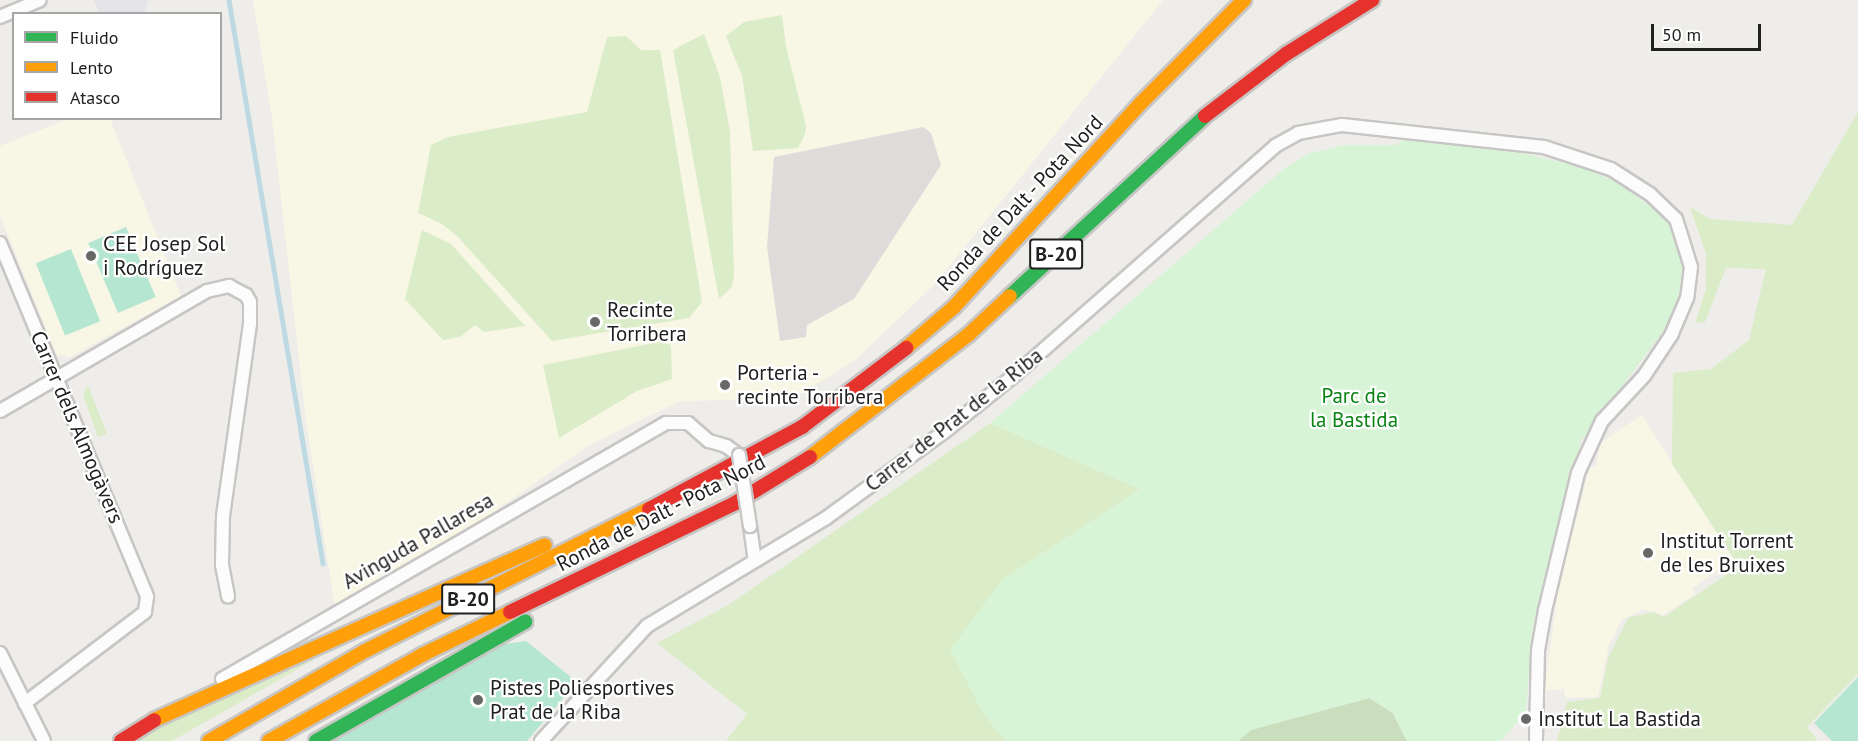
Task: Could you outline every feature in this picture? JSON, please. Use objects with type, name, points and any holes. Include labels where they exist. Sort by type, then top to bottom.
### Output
[{"type":"main road","name":"Ronda de Dalt - Pota Nord","points":[[209,741],[392,636],[802,427],[893,359],[954,307],[1141,103],[1244,0]]},
{"type":"main road","name":"Ronda de Dalt - Pota Nord","points":[[269,741],[422,655],[735,503],[830,444],[914,382],[1220,102],[1286,54],[1372,0]]},
{"type":"main road","points":[[154,720],[735,461]]},
{"type":"main road","points":[[316,741],[425,676],[593,588],[735,503]]},
{"type":"main road","name":"Avinguda Pallaresa","points":[[121,741],[154,720]]},
{"type":"street","points":[[0,17],[40,0]]},
{"type":"street","name":"Carrer de Prat de la Riba","points":[[541,741],[647,626],[853,500],[944,432],[1017,373],[1275,146],[1298,133],[1323,126],[1374,126],[1544,147],[1611,169],[1650,194],[1676,219],[1691,267],[1687,298],[1672,334],[1644,376],[1609,410],[1589,443],[1578,473],[1545,610],[1538,650],[1536,741]]},
{"type":"street","name":"Carrer dels Almogàvers","points":[[0,243],[147,597],[145,612],[26,703]]},
{"type":"street","points":[[0,411],[207,291],[229,286],[238,289],[250,302],[224,498],[222,565],[228,596]]},
{"type":"street","name":"Avinguda Pallaresa","points":[[154,720],[321,620],[666,423],[688,423],[709,441],[726,446],[735,461]]},
{"type":"street","points":[[735,461],[750,526],[755,560]]},
{"type":"street","points":[[0,653],[44,741]]},
{"type":"shaded area","points":[[94,0],[148,0],[144,12],[99,12]]},
{"type":"shaded area","name":"Recinte Torribera","points":[[253,0],[1163,0],[935,284],[854,361],[792,399],[680,401],[589,445],[407,573],[335,608],[305,413],[272,118]]},
{"type":"shaded area","name":"CEE Josep Sol i Rodríguez","points":[[65,120],[110,120],[181,296],[70,357],[57,355],[0,216],[0,146]]},
{"type":"shaded area","points":[[923,127],[931,133],[941,165],[854,299],[807,325],[806,337],[780,341],[767,247],[774,157]]},
{"type":"shaded area","name":"Institut Torrent de les Bruixes","points":[[1642,415],[1734,560],[1692,588],[1695,594],[1663,615],[1643,609],[1622,620],[1609,645],[1598,697],[1565,698],[1564,689],[1544,691],[1559,585],[1590,466],[1596,467],[1600,443]]},
{"type":"green space","points":[[782,15],[786,47],[806,126],[805,134],[798,148],[753,151],[742,76],[726,36],[744,22]]},
{"type":"green space","points":[[704,34],[720,77],[730,132],[734,275],[732,287],[719,299],[673,50]]},
{"type":"green space","points":[[626,36],[641,50],[660,50],[702,302],[689,318],[552,341],[457,236],[442,224],[418,213],[431,145],[448,137],[587,112],[607,37]]},
{"type":"green space","points":[[1858,112],[1858,674],[1807,727],[1818,741],[1557,741],[1567,702],[1600,698],[1608,658],[1628,618],[1653,612],[1664,617],[1739,566],[1672,464],[1673,373],[1711,369],[1749,340],[1766,269],[1726,268],[1705,322],[1695,323],[1706,289],[1706,254],[1690,207],[1710,219],[1792,225]]},
{"type":"green space","name":"Parc de la Bastida","points":[[1407,138],[1521,153],[1586,168],[1620,184],[1667,219],[1683,259],[1684,278],[1670,322],[1581,441],[1532,630],[1526,712],[1501,741],[1407,741],[1393,713],[1369,698],[1251,730],[1238,741],[1006,741],[983,713],[950,650],[1002,580],[1140,489],[990,423],[1285,168],[1310,153],[1345,145],[1396,145]]},
{"type":"green space","points":[[126,227],[156,297],[118,313],[88,243]]},
{"type":"green space","points":[[422,230],[451,244],[525,326],[484,332],[475,325],[460,337],[443,340],[405,299]]},
{"type":"green space","points":[[71,249],[100,321],[65,336],[36,263]]},
{"type":"green space","points":[[659,342],[671,345],[672,379],[637,391],[559,438],[543,365]]},
{"type":"green space","points":[[88,385],[107,434],[98,437],[83,395]]},
{"type":"green space","points":[[990,423],[1140,489],[1002,580],[983,713],[1006,741],[726,741],[747,714],[657,643],[730,604]]},
{"type":"green space","name":"Pistes Poliesportives Prat de la Riba","points":[[526,641],[577,682],[527,741],[327,741],[498,645]]},
{"type":"green space","points":[[317,658],[172,741],[136,741],[158,728]]},
{"type":"green space","points":[[1858,677],[1858,741],[1832,741],[1814,723]]},
{"type":"green space","points":[[1369,698],[1393,713],[1407,741],[1238,741],[1251,730]]},
{"type":"waterway","points":[[229,0],[323,563]]},
{"type":"traffic: fast","points":[[1010,296],[1205,116]]},
{"type":"traffic: fast","points":[[316,741],[525,622]]},
{"type":"traffic: slow","points":[[906,348],[954,307],[1141,103],[1244,0]]},
{"type":"traffic: slow","points":[[810,457],[968,335],[1010,296]]},
{"type":"traffic: slow","points":[[209,741],[365,651],[649,509]]},
{"type":"traffic: slow","points":[[154,720],[545,545]]},
{"type":"traffic: slow","points":[[269,741],[422,655],[510,612]]},
{"type":"traffic: jam","points":[[1205,116],[1286,54],[1372,0]]},
{"type":"traffic: jam","points":[[649,509],[802,427],[906,348]]},
{"type":"traffic: jam","points":[[510,612],[735,503],[810,457]]},
{"type":"traffic: jam","points":[[121,741],[154,720]]},
{"type":"place","name":"CEE Josep Sol i Rodríguez","points":[[91,256]]},
{"type":"place","name":"Recinte Torribera","points":[[595,322]]},
{"type":"place","name":"Porteria - recinte Torribera","points":[[725,385]]},
{"type":"place","name":"Institut Torrent de les Bruixes","points":[[1648,553]]},
{"type":"place","name":"Pistes Poliesportives Prat de la Riba","points":[[478,700]]},
{"type":"place","name":"Institut La Bastida","points":[[1526,719]]}]
